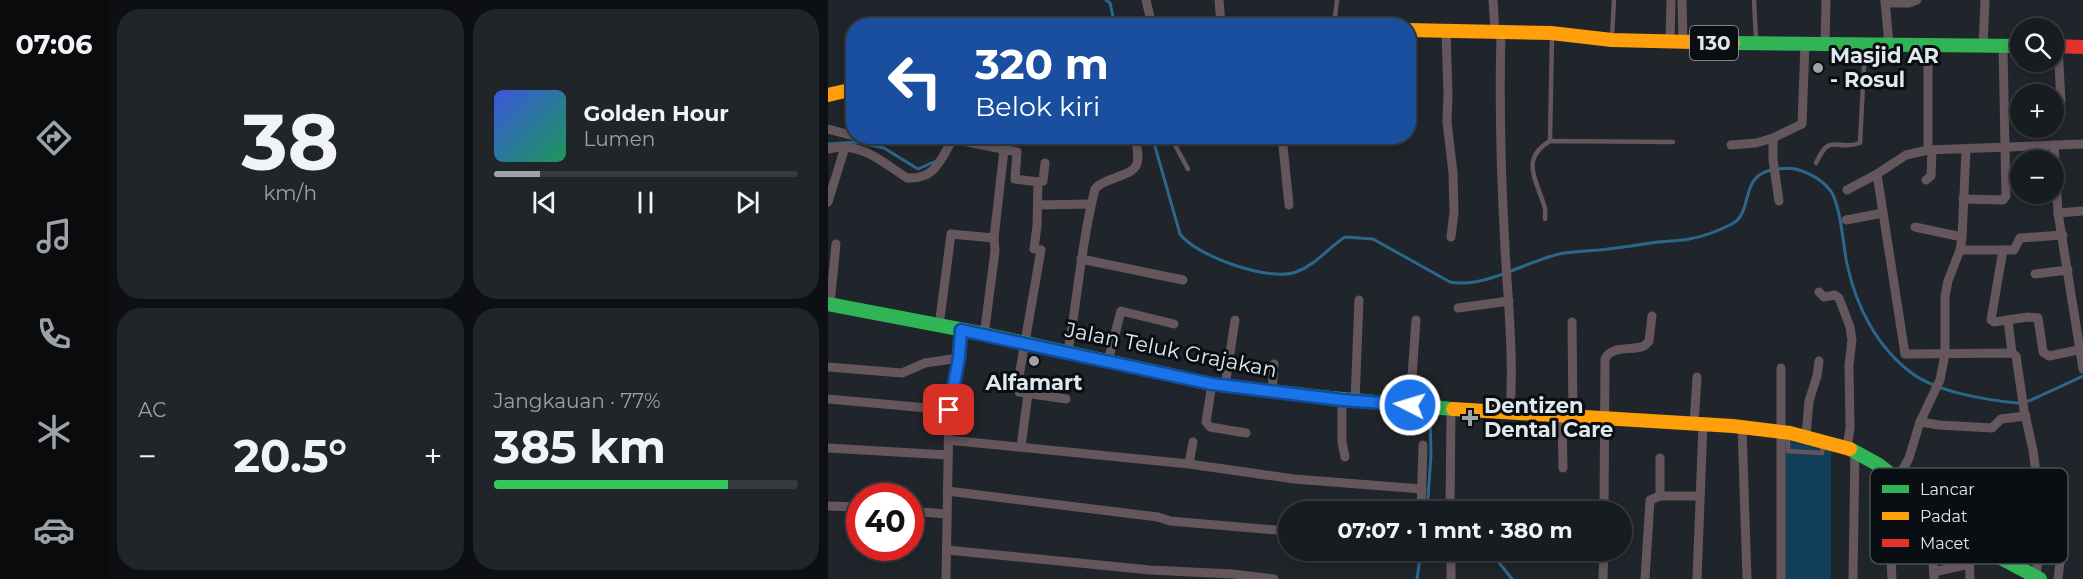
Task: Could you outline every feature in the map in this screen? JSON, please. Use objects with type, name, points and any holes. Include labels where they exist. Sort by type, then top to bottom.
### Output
[{"type":"street","points":[[1146,0],[1150,18]]},
{"type":"street","points":[[1219,0],[1220,18]]},
{"type":"street","points":[[1493,0],[1498,33],[1512,365],[1510,412]]},
{"type":"street","points":[[1671,0],[1676,41]]},
{"type":"street","points":[[1676,41],[1682,0]]},
{"type":"street","points":[[1826,0],[1826,44]]},
{"type":"street","points":[[1889,45],[1885,2],[1909,3],[1917,0]]},
{"type":"street","points":[[1983,46],[1985,0]]},
{"type":"street","name":"130","points":[[1416,30],[1551,33],[1612,40],[2010,46]]},
{"type":"street","points":[[1446,31],[1447,122],[1453,173],[1454,212],[1451,237]]},
{"type":"street","points":[[1731,145],[1756,143],[1773,138],[1802,124],[1804,44]]},
{"type":"street","points":[[1926,180],[1931,176],[1928,46]]},
{"type":"street","points":[[1963,199],[2005,198],[2003,46]]},
{"type":"street","points":[[2064,46],[2083,47]]},
{"type":"street","points":[[828,95],[846,91]]},
{"type":"street","points":[[828,129],[846,134]]},
{"type":"street","points":[[1773,138],[1773,160],[1779,201]]},
{"type":"street","points":[[828,148],[845,147],[866,151],[878,156],[907,178],[912,178],[936,168],[942,162],[951,144]]},
{"type":"street","points":[[976,144],[1017,152],[1015,179],[1043,181],[1045,163]]},
{"type":"street","points":[[1068,351],[1077,305],[1081,259],[1095,189],[1098,185],[1129,173],[1137,166],[1139,160],[1136,144]]},
{"type":"street","points":[[1283,144],[1289,205]]},
{"type":"street","points":[[1846,190],[1906,155],[1930,150],[2083,144]]},
{"type":"street","points":[[2054,145],[2058,213],[2083,369]]},
{"type":"street","points":[[828,202],[845,147]]},
{"type":"street","points":[[985,328],[1004,150]]},
{"type":"street","points":[[1901,468],[1909,458],[1920,422],[1940,380],[1945,354],[1945,296],[1962,237],[1966,150]]},
{"type":"street","points":[[1877,174],[1899,304],[1904,353],[1906,355],[2012,353]]},
{"type":"street","points":[[1038,182],[1034,249],[1041,250],[1017,388],[1018,392],[1066,399]]},
{"type":"street","points":[[1038,204],[1091,204]]},
{"type":"street","points":[[2058,213],[2083,211]]},
{"type":"street","points":[[1846,220],[1883,213]]},
{"type":"street","points":[[1916,227],[1962,237]]},
{"type":"street","points":[[940,230],[951,234],[994,238]]},
{"type":"street","points":[[939,326],[951,234]]},
{"type":"street","points":[[1960,250],[2015,249],[2020,238],[2063,235]]},
{"type":"street","points":[[829,304],[836,244]]},
{"type":"street","points":[[2003,250],[1991,315],[1994,322],[2028,317],[2038,318],[2043,352],[2046,355],[2060,355],[2081,350]]},
{"type":"street","points":[[1081,259],[1183,280]]},
{"type":"street","points":[[2034,274],[2068,270]]},
{"type":"street","points":[[1819,292],[1824,297],[1838,296],[1851,334],[1849,374],[1853,579]]},
{"type":"street","points":[[1346,457],[1342,442],[1349,400],[1359,300]]},
{"type":"street","points":[[1458,308],[1509,301]]},
{"type":"street","name":"Jalan Teluk Grajakan","points":[[829,304],[1068,351],[1219,385],[1451,410],[1568,415],[1742,427],[1806,436],[1851,449],[1882,468]]},
{"type":"street","points":[[1108,361],[1121,311],[1174,324]]},
{"type":"street","points":[[1604,501],[1604,367],[1606,355],[1612,351],[1644,346],[1648,341],[1652,316]]},
{"type":"street","points":[[1235,320],[1207,424],[1210,427],[1246,433]]},
{"type":"street","points":[[1410,405],[1416,320]]},
{"type":"street","points":[[2008,320],[2012,353],[2017,358],[2021,395],[2036,468]]},
{"type":"street","points":[[1563,468],[1572,322]]},
{"type":"street","points":[[946,579],[949,410],[959,358],[961,330]]},
{"type":"street","points":[[828,367],[902,373],[926,363],[959,358]]},
{"type":"street","points":[[1806,436],[1809,401],[1819,361]]},
{"type":"street","points":[[1272,392],[1274,363]]},
{"type":"street","points":[[1781,368],[1784,433],[1781,579]]},
{"type":"street","points":[[1697,377],[1699,496],[1697,579]]},
{"type":"street","points":[[1021,447],[1028,394]]},
{"type":"street","points":[[828,399],[949,410]]},
{"type":"street","points":[[1450,501],[1451,410]]},
{"type":"street","points":[[1920,422],[1992,428],[2001,419],[2025,413]]},
{"type":"street","points":[[1742,427],[1747,579]]},
{"type":"street","points":[[948,440],[1189,464],[1294,479],[1422,489]]},
{"type":"street","points":[[1189,464],[1193,442]]},
{"type":"street","points":[[1421,501],[1423,445]]},
{"type":"street","points":[[828,448],[948,455]]},
{"type":"street","points":[[1660,458],[1660,496]]},
{"type":"street","points":[[947,491],[1158,517],[1170,521],[1278,530]]},
{"type":"street","points":[[1645,579],[1648,503],[1653,497],[1660,496],[1699,496]]},
{"type":"street","points":[[828,506],[846,507]]},
{"type":"street","points":[[924,512],[946,514]]},
{"type":"street","points":[[947,550],[1274,579]]},
{"type":"street","points":[[1451,561],[1451,579]]},
{"type":"street","points":[[1603,579],[1604,561]]},
{"type":"street","points":[[1891,564],[1892,579]]},
{"type":"street","points":[[1934,576],[1969,564],[1970,579]]},
{"type":"street","name":"Jalan Teluk Grajakan","points":[[2009,564],[2038,578]]},
{"type":"street","points":[[2058,579],[2060,564]]},
{"type":"lane","points":[[1335,18],[1337,0]]},
{"type":"lane","points":[[1612,40],[1614,0]]},
{"type":"lane","points":[[1754,0],[1756,43]]},
{"type":"lane","points":[[1550,141],[1551,33]]},
{"type":"lane","points":[[1816,163],[1827,145],[1858,145],[1861,142],[1865,45]]},
{"type":"lane","points":[[1545,219],[1545,205],[1532,168],[1537,151],[1550,141],[1673,142]]},
{"type":"lane","points":[[1174,144],[1188,169]]},
{"type":"lane","points":[[1784,433],[1788,451],[1822,453],[1823,441]]},
{"type":"shaded area","points":[[1783,440],[1831,449],[1831,579],[1781,579]]},
{"type":"waterway","points":[[1106,0],[1110,3],[1113,18]]},
{"type":"waterway","points":[[828,144],[846,143]]},
{"type":"waterway","points":[[866,144],[884,148],[918,169],[936,161]]},
{"type":"waterway","points":[[1154,144],[1180,234],[1201,251],[1252,270],[1284,274],[1303,269],[1345,237],[1373,239],[1450,282],[1463,283],[1476,282],[1504,274],[1559,254],[1700,237],[1732,224],[1739,218],[1751,185],[1756,178],[1765,172],[1777,169],[1796,169],[1817,179],[1832,193],[1840,218],[1851,280],[1862,310],[1889,352],[1913,374],[1935,386],[1949,390],[2017,403],[2029,401],[2083,376]]},
{"type":"waterway","points":[[1428,501],[1431,455],[1430,412]]},
{"type":"waterway","points":[[1417,579],[1419,561]]},
{"type":"waterway","points":[[1498,561],[1512,579]]},
{"type":"traffic: fast","points":[[1733,43],[2010,46]]},
{"type":"traffic: fast","points":[[828,304],[980,333],[1212,384],[1453,409]]},
{"type":"traffic: fast","points":[[1850,449],[1883,468]]},
{"type":"traffic: fast","points":[[2012,564],[2040,579]]},
{"type":"traffic: slow","points":[[1416,30],[1551,33],[1612,40],[1733,43]]},
{"type":"traffic: slow","points":[[828,95],[846,91]]},
{"type":"traffic: slow","points":[[1453,409],[1733,426],[1790,433],[1850,449]]},
{"type":"traffic: jam","points":[[2064,46],[2083,47]]},
{"type":"place","name":"Masjid AR - Rosul","points":[[1818,68]]},
{"type":"place","name":"Alfamart","points":[[1034,361]]},
{"type":"place","name":"Dentizen Dental Care","points":[[1470,418]]},
{"type":"route","points":[[949,410],[959,358],[961,330],[1068,351],[1212,384],[1342,400],[1410,405]]}]
